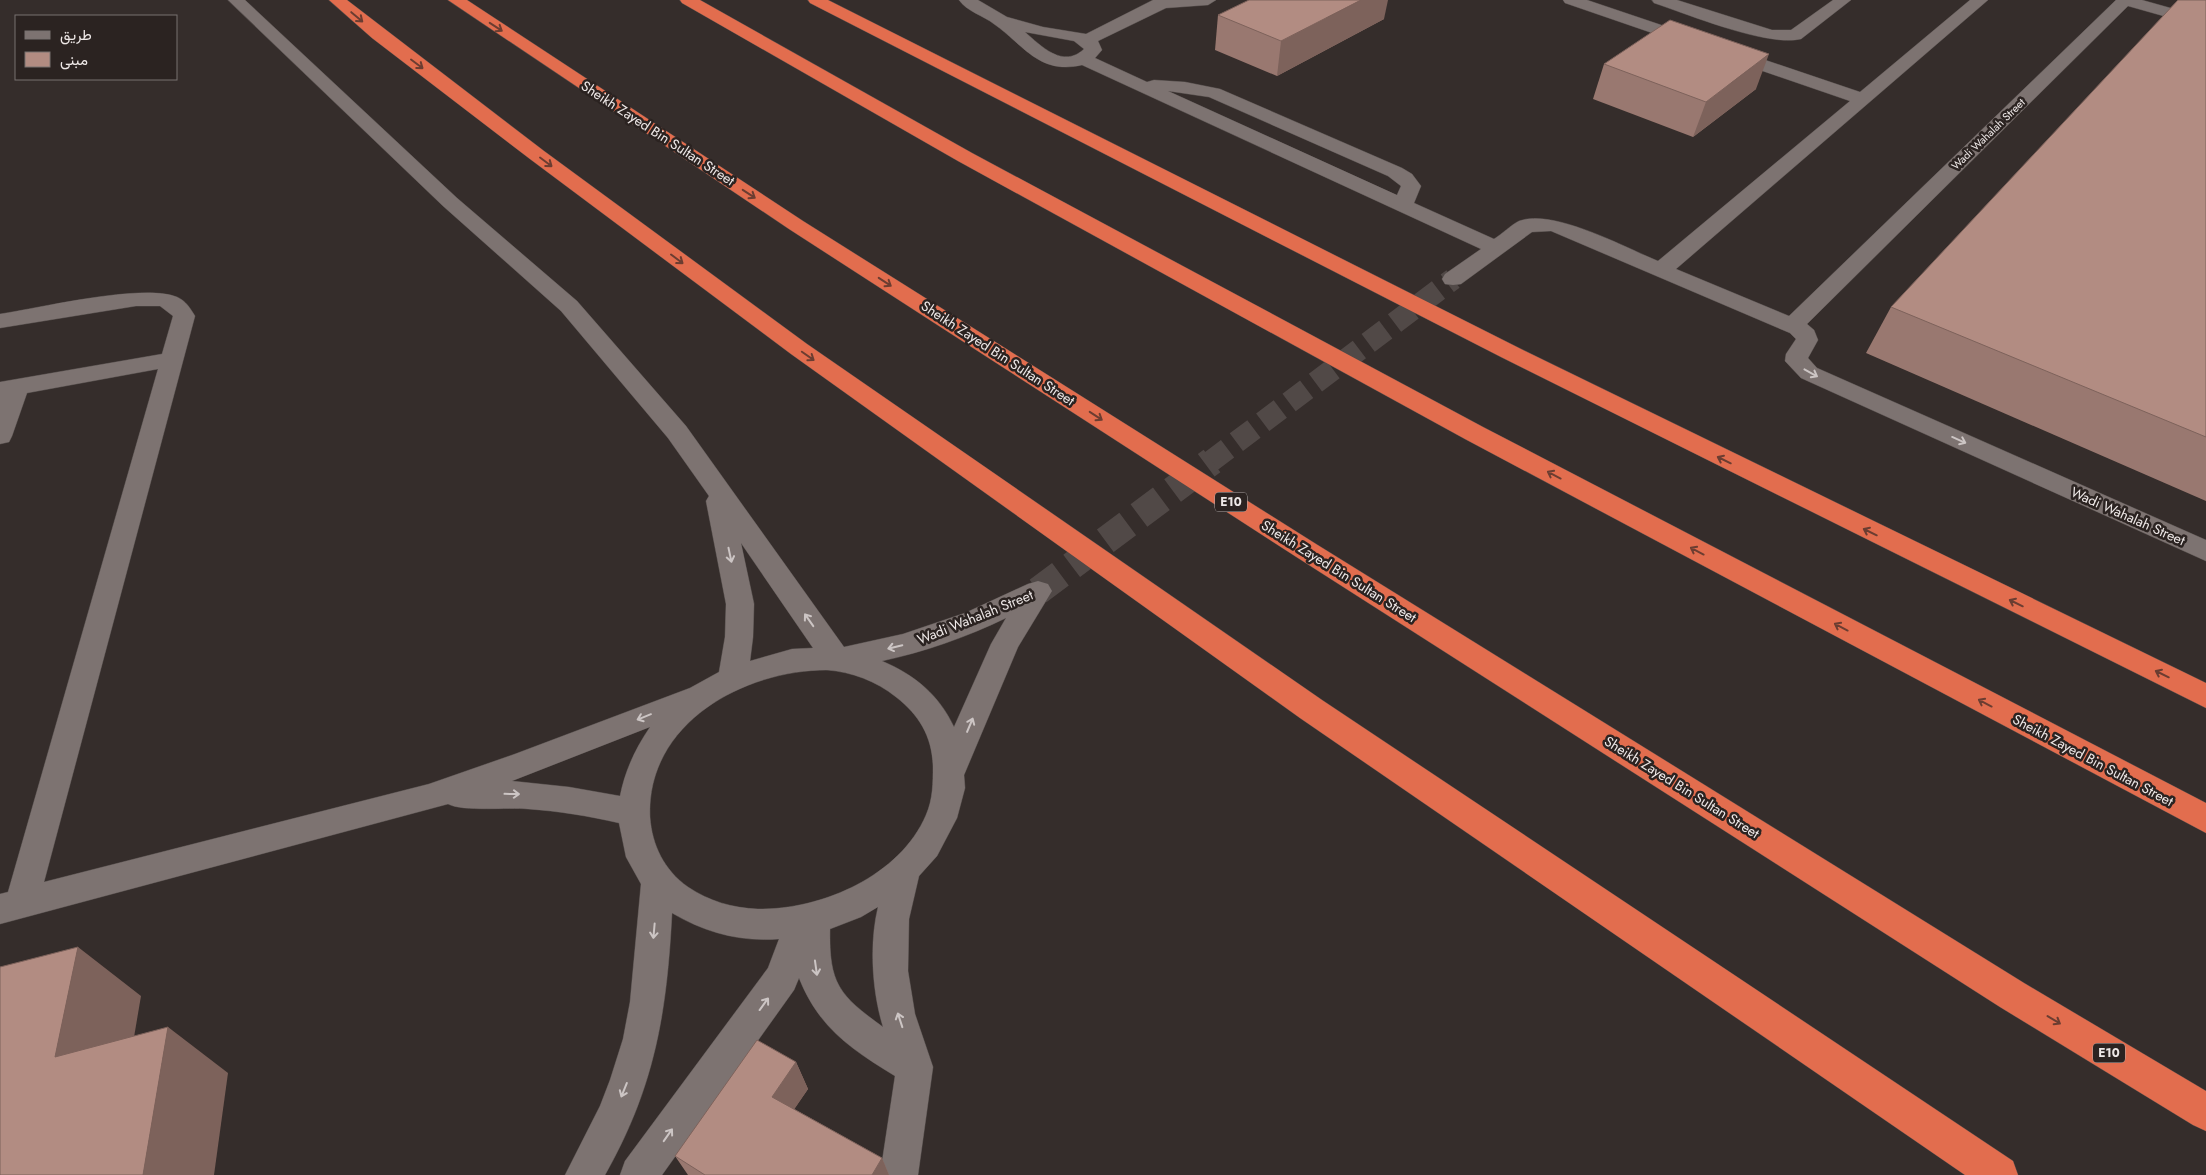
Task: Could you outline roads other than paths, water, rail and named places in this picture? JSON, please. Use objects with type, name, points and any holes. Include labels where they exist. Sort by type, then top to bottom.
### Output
[{"type":"highway","points":[[337,0],[378,34],[537,156],[799,349],[1319,714],[1998,1175]]},
{"type":"highway","name":"Sheikh Zayed Bin Sultan Street","points":[[456,0],[805,230],[1307,551],[2012,995],[2206,1112]]},
{"type":"highway","name":"Sheikh Zayed Bin Sultan Street","points":[[688,0],[965,157],[1413,400],[2206,819]]},
{"type":"highway","points":[[816,0],[1122,158],[1718,457],[2206,696]]},
{"type":"street","points":[[236,0],[450,202],[569,306],[677,432],[837,660]]},
{"type":"street","points":[[967,0],[1001,21],[1043,57],[1062,62],[1083,59],[1496,248]]},
{"type":"street","points":[[1087,40],[1164,1],[1208,0]]},
{"type":"street","points":[[1571,0],[1604,4],[1862,99]]},
{"type":"street","points":[[1660,0],[1771,35],[1788,36],[1799,32],[1843,0]]},
{"type":"street","points":[[1660,270],[1980,0]]},
{"type":"street","name":"Wadi Wahalah Street","points":[[1792,326],[2124,0],[2206,23]]},
{"type":"street","points":[[1001,21],[1042,32],[1087,40],[1092,45],[1093,50],[1083,59]]},
{"type":"street","points":[[1135,83],[1185,87],[1214,93],[1395,172],[1406,178],[1411,186],[1403,206]]},
{"type":"street","name":"Wadi Wahalah Street","points":[[1453,279],[1526,226],[1545,224],[1566,230],[1792,326],[1806,335],[1807,340],[1797,353],[1796,358],[1798,363],[1810,373],[2206,551]]},
{"type":"street","points":[[0,320],[136,299],[155,298],[170,301],[180,307],[184,316],[10,906]]},
{"type":"street","points":[[0,436],[9,388],[172,359]]},
{"type":"street","points":[[10,906],[429,798],[544,756],[719,686],[747,672],[792,660],[837,660],[872,669],[905,685],[929,708],[944,736],[951,770],[946,804],[931,839],[904,871],[886,887],[838,912],[808,921],[760,926],[721,920],[685,904],[658,882],[644,860],[635,838],[633,813],[638,779],[652,746],[676,717],[719,686],[739,637],[740,604],[717,490]]},
{"type":"street","name":"Wadi Wahalah Street","points":[[837,660],[922,639],[975,621],[1038,591],[1005,644],[951,770]]},
{"type":"street","points":[[429,798],[484,793],[536,794],[585,801],[633,813]]},
{"type":"street","points":[[899,1175],[915,1066],[897,1014],[891,971],[892,919],[904,871]]},
{"type":"street","points":[[584,1175],[607,1132],[631,1074],[645,1019],[658,882]]},
{"type":"street","points":[[808,921],[815,973],[826,997],[848,1021],[873,1042],[915,1066]]},
{"type":"street","points":[[640,1175],[782,978],[808,921]]},
{"type":"tunnel","points":[[1210,462],[1453,279]]},
{"type":"tunnel","points":[[1038,591],[1212,461]]}]
